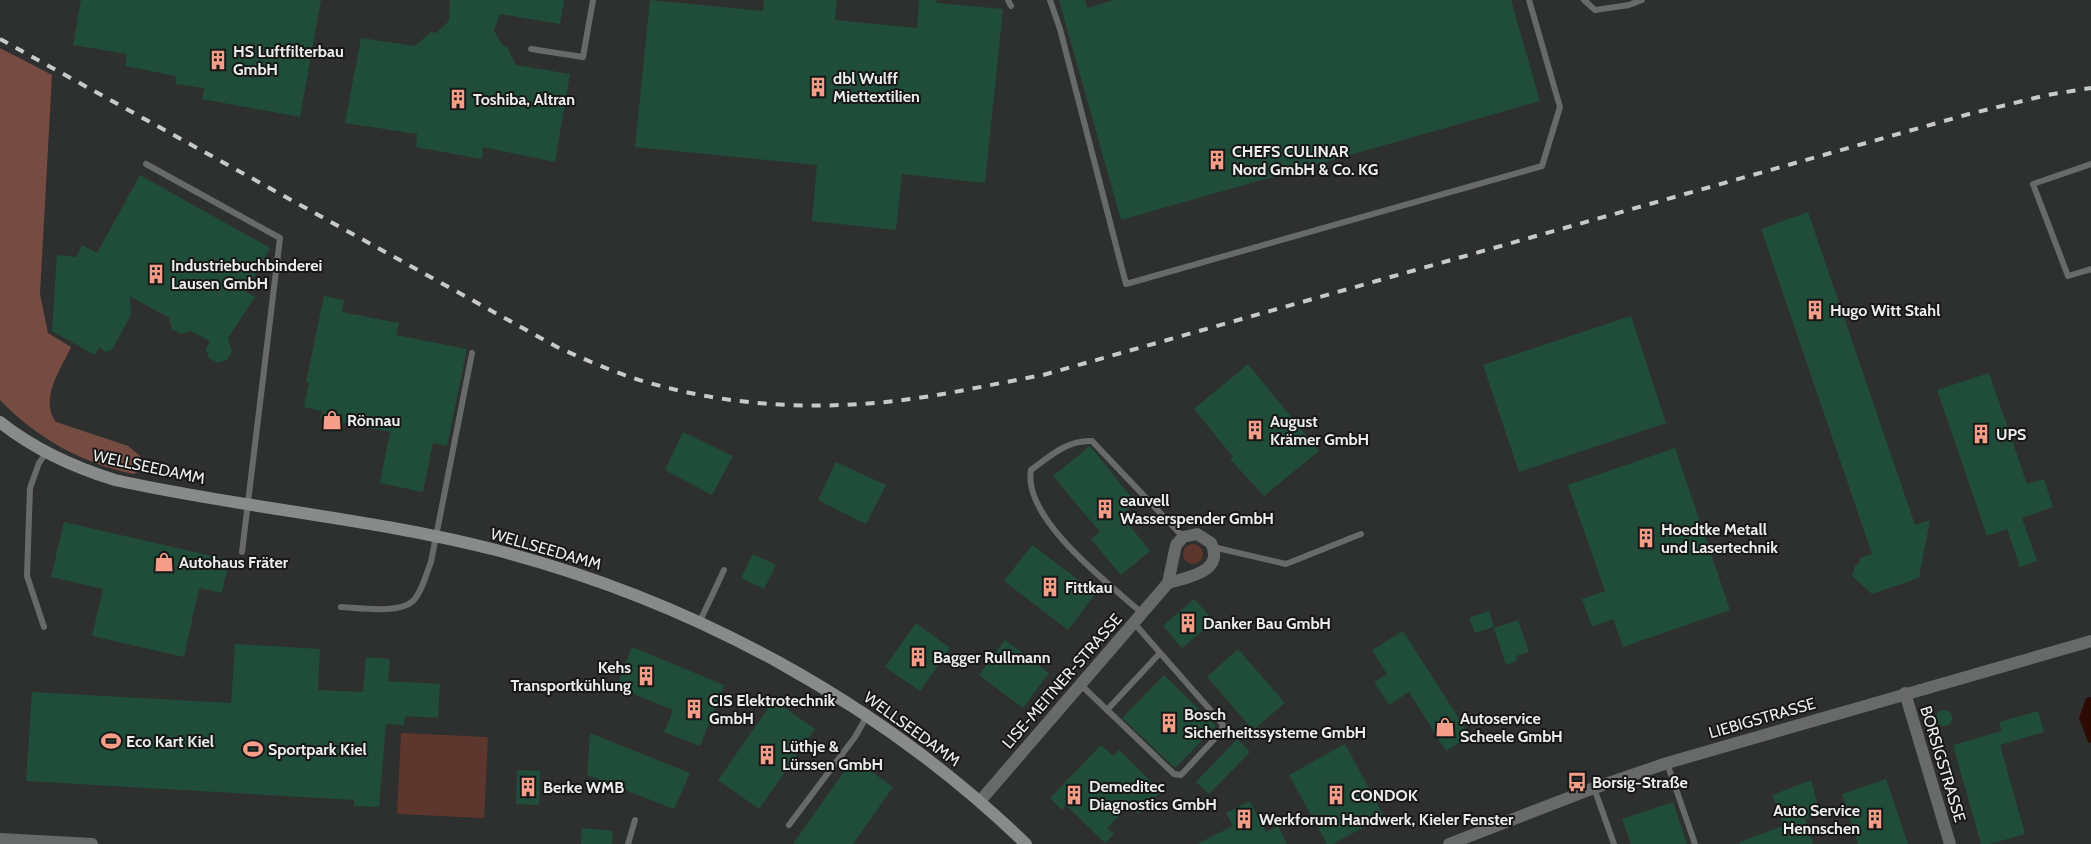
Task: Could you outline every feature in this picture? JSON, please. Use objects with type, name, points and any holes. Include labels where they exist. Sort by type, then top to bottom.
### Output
[{"type":"main road","name":"WELLSEEDAMM","points":[[0,422],[46,453],[70,466],[116,480],[436,537],[495,550],[585,576],[700,621],[835,695],[897,735],[981,800],[1026,844]]},
{"type":"street","points":[[1168,583],[1204,572],[1211,565],[1214,556],[1213,547],[1210,543],[1196,534],[1183,537]]},
{"type":"street","name":"LISE-MEITNER-STRASSE","points":[[981,800],[1168,583],[1174,563],[1176,545],[1183,537]]},
{"type":"street","name":"LIEBIGSTRASSE","points":[[1449,844],[1594,788],[1667,763],[2091,641]]},
{"type":"street","name":"BORSIGSTRASSE","points":[[1905,693],[1950,844]]},
{"type":"street","points":[[0,838],[30,842],[92,844]]},
{"type":"lane","points":[[531,49],[583,57],[594,0]]},
{"type":"lane","points":[[1050,0],[1060,29],[1126,284],[1542,166],[1560,107],[1529,0]]},
{"type":"lane","points":[[1584,0],[1595,10],[1629,5],[1642,0]]},
{"type":"lane","points":[[146,164],[280,238],[242,552]]},
{"type":"lane","points":[[2091,164],[2033,184],[2068,276],[2091,269]]},
{"type":"lane","points":[[341,607],[402,609],[414,600],[430,562],[436,537],[472,353]]},
{"type":"lane","points":[[1081,685],[1174,774],[1181,775],[1220,733],[1223,725],[1160,653],[1138,618],[1073,552],[1057,533],[1032,496],[1029,482],[1031,470],[1061,448],[1080,441],[1092,441],[1183,537]]},
{"type":"lane","points":[[44,627],[26,576],[30,488],[39,463],[46,453]]},
{"type":"lane","points":[[1213,547],[1286,564],[1361,534]]},
{"type":"lane","points":[[700,621],[724,570]]},
{"type":"lane","points":[[1107,710],[1160,653]]},
{"type":"lane","points":[[789,825],[854,737],[867,716]]},
{"type":"lane","points":[[1667,763],[1695,844]]},
{"type":"lane","points":[[1594,788],[1614,844]]},
{"type":"lane","points":[[628,844],[635,820]]},
{"type":"shaded area","points":[[0,48],[52,75],[40,294],[48,333],[71,347],[53,384],[50,404],[51,413],[56,422],[128,446],[140,456],[138,472],[134,474],[96,463],[61,447],[29,426],[0,400]]},
{"type":"shaded area","points":[[1193,544],[1200,547],[1203,554],[1200,561],[1193,564],[1186,561],[1183,554],[1186,547]]},
{"type":"shaded area","points":[[2091,697],[2091,743],[2088,742],[2079,718],[2086,698]]},
{"type":"shaded area","points":[[401,733],[488,737],[484,818],[397,814]]},
{"type":"building","name":"HS Luftfilterbau GmbH","points":[[81,0],[321,0],[300,117],[202,99],[204,88],[176,84],[176,76],[125,66],[127,54],[73,45]]},
{"type":"building","name":"Toshiba, Altran","points":[[450,0],[564,0],[560,24],[500,14],[494,30],[503,46],[507,47],[516,65],[570,74],[555,162],[483,147],[482,159],[416,147],[417,134],[345,123],[361,38],[415,46],[431,32],[436,33],[449,21]]},
{"type":"building","name":"dbl Wulff Miettextilien","points":[[650,0],[763,11],[764,0],[837,0],[835,20],[917,28],[919,0],[937,0],[936,3],[1003,9],[985,183],[902,174],[896,230],[812,221],[817,165],[635,147]]},
{"type":"building","name":"CHEFS CULINAR Nord GmbH & Co. KG","points":[[1059,0],[1085,0],[1087,8],[1114,0],[1511,0],[1540,101],[1121,220]]},
{"type":"building","name":"Industriebuchbinderei Lausen GmbH","points":[[140,175],[270,248],[246,292],[255,297],[228,338],[232,351],[227,360],[218,363],[209,358],[206,349],[210,341],[191,331],[181,334],[172,329],[169,318],[130,296],[131,315],[112,350],[106,352],[99,347],[95,355],[52,331],[57,255],[76,257],[82,245],[97,253]]},
{"type":"building","name":"Hugo Witt Stahl","points":[[1808,212],[1915,525],[1930,520],[1919,578],[1872,594],[1852,576],[1855,565],[1859,564],[1860,558],[1872,554],[1761,229]]},
{"type":"building","points":[[324,296],[344,300],[342,312],[399,323],[396,335],[467,349],[447,446],[433,443],[423,492],[380,483],[390,432],[320,418],[322,411],[304,407],[309,383],[306,382]]},
{"type":"building","points":[[1631,316],[1666,423],[1519,472],[1483,365]]},
{"type":"building","name":"August Krämer GmbH","points":[[1248,364],[1319,451],[1264,496],[1230,459],[1233,457],[1194,409]]},
{"type":"building","name":"UPS","points":[[1989,373],[2027,484],[2044,479],[2053,507],[2022,518],[2037,561],[2020,567],[2007,529],[1987,536],[1937,390]]},
{"type":"building","points":[[683,432],[733,456],[712,495],[665,470]]},
{"type":"building","name":"eauvell Wasserspender GmbH","points":[[1090,446],[1136,503],[1121,515],[1150,551],[1121,575],[1091,539],[1100,532],[1053,476]]},
{"type":"building","name":"Hoedtke Metall und Lasertechnik","points":[[1675,448],[1730,610],[1623,647],[1613,619],[1592,627],[1582,599],[1605,591],[1568,485]]},
{"type":"building","points":[[836,462],[886,485],[866,524],[818,500]]},
{"type":"building","points":[[64,522],[229,560],[222,593],[199,588],[184,657],[92,636],[103,589],[51,577]]},
{"type":"building","name":"Fittkau","points":[[1032,545],[1096,593],[1068,630],[1004,581]]},
{"type":"building","points":[[753,554],[776,565],[764,589],[741,578]]},
{"type":"building","name":"Danker Bau GmbH","points":[[1194,599],[1214,621],[1182,648],[1163,626]]},
{"type":"building","points":[[1489,611],[1494,627],[1475,633],[1469,618]]},
{"type":"building","points":[[1518,620],[1529,652],[1516,656],[1517,661],[1506,665],[1494,628]]},
{"type":"building","name":"Bagger Rullmann","points":[[916,623],[950,648],[920,691],[885,667]]},
{"type":"building","points":[[1403,631],[1470,736],[1446,751],[1409,692],[1389,705],[1374,682],[1387,674],[1372,650]]},
{"type":"building","points":[[1005,640],[1049,673],[1023,708],[979,675]]},
{"type":"building","points":[[235,644],[320,649],[318,690],[363,692],[366,657],[390,659],[388,681],[440,684],[438,718],[405,716],[404,725],[386,724],[379,807],[354,806],[354,800],[26,781],[32,692],[231,703]]},
{"type":"building","points":[[632,647],[724,685],[700,746],[664,732],[673,710],[616,687]]},
{"type":"building","points":[[1238,649],[1285,703],[1253,730],[1207,677]]},
{"type":"building","name":"Bosch Sicherheitssysteme GmbH","points":[[1164,675],[1216,726],[1175,768],[1122,718]]},
{"type":"building","name":"Lüthje & Lürssen GmbH","points":[[774,700],[815,729],[759,809],[718,780]]},
{"type":"building","points":[[1944,710],[1950,712],[1952,718],[1950,724],[1944,726],[1938,724],[1936,718],[1938,712]]},
{"type":"building","points":[[2038,711],[2044,732],[2000,745],[2025,834],[1990,844],[1981,844],[1953,745],[2002,731],[1999,722]]},
{"type":"building","points":[[590,733],[690,773],[674,809],[587,775]]},
{"type":"building","points":[[1237,739],[1250,752],[1209,794],[1196,782]]},
{"type":"building","name":"CONDOK","points":[[1345,744],[1384,816],[1333,844],[1327,844],[1289,775]]},
{"type":"building","name":"Demeditec Diagnostics GmbH","points":[[1101,745],[1113,756],[1119,750],[1161,791],[1139,814],[1129,805],[1107,828],[1114,834],[1105,843],[1066,805],[1062,810],[1050,798]]},
{"type":"building","name":"Lüthje & Lürssen GmbH","points":[[858,762],[893,787],[853,844],[793,844],[848,766],[853,769]]},
{"type":"building","name":"Berke WMB","points":[[517,770],[540,771],[539,805],[516,804]]},
{"type":"building","name":"Auto Service Hennschen","points":[[1886,779],[1908,844],[1858,844],[1842,794]]},
{"type":"building","points":[[1811,780],[1820,814],[1805,819],[1813,844],[1740,844],[1740,842],[1783,826],[1772,795]]},
{"type":"building","name":"Werkforum Handwerk, Kieler Fenster","points":[[1250,801],[1266,832],[1278,826],[1287,844],[1197,844],[1233,826],[1226,813]]},
{"type":"building","points":[[1673,802],[1687,844],[1631,844],[1622,819]]},
{"type":"building","points":[[582,828],[613,831],[612,844],[581,844]]},
{"type":"railway","points":[[0,39],[557,347],[623,375],[672,389],[698,395],[779,405],[859,404],[905,400],[1043,375],[1969,114],[2047,95],[2091,88]]},
{"type":"place","name":"HS Luftfilterbau GmbH","points":[[218,60]]},
{"type":"place","name":"dbl Wulff Miettextilien","points":[[818,87]]},
{"type":"place","name":"Toshiba, Altran","points":[[458,99]]},
{"type":"place","name":"CHEFS CULINAR Nord GmbH & Co. KG","points":[[1217,160]]},
{"type":"place","name":"Industriebuchbinderei Lausen GmbH","points":[[156,274]]},
{"type":"place","name":"Hugo Witt Stahl","points":[[1815,310]]},
{"type":"place","name":"Rönnau","points":[[332,420]]},
{"type":"place","name":"August Krämer GmbH","points":[[1255,430]]},
{"type":"place","name":"UPS","points":[[1981,434]]},
{"type":"place","name":"eauvell Wasserspender GmbH","points":[[1105,509]]},
{"type":"place","name":"Hoedtke Metall und Lasertechnik","points":[[1646,538]]},
{"type":"place","name":"Autohaus Fräter","points":[[164,562]]},
{"type":"place","name":"Fittkau","points":[[1050,587]]},
{"type":"place","name":"Danker Bau GmbH","points":[[1188,623]]},
{"type":"place","name":"Bagger Rullmann","points":[[918,657]]},
{"type":"place","name":"Kehs Transportkühlung","points":[[646,676]]},
{"type":"place","name":"CIS Elektrotechnik GmbH","points":[[694,709]]},
{"type":"place","name":"Bosch Sicherheitssysteme GmbH","points":[[1169,723]]},
{"type":"place","name":"Autoservice Scheele GmbH","points":[[1445,727]]},
{"type":"place","name":"Eco Kart Kiel","points":[[111,741]]},
{"type":"place","name":"Sportpark Kiel","points":[[253,749]]},
{"type":"place","name":"Lüthje & Lürssen GmbH","points":[[767,755]]},
{"type":"place","name":"Borsig-Straße","points":[[1577,782]]},
{"type":"place","name":"Berke WMB","points":[[528,787]]},
{"type":"place","name":"Demeditec Diagnostics GmbH","points":[[1074,795]]},
{"type":"place","name":"CONDOK","points":[[1336,795]]},
{"type":"place","name":"Werkforum Handwerk, Kieler Fenster","points":[[1244,819]]},
{"type":"place","name":"Auto Service Hennschen","points":[[1875,819]]}]
